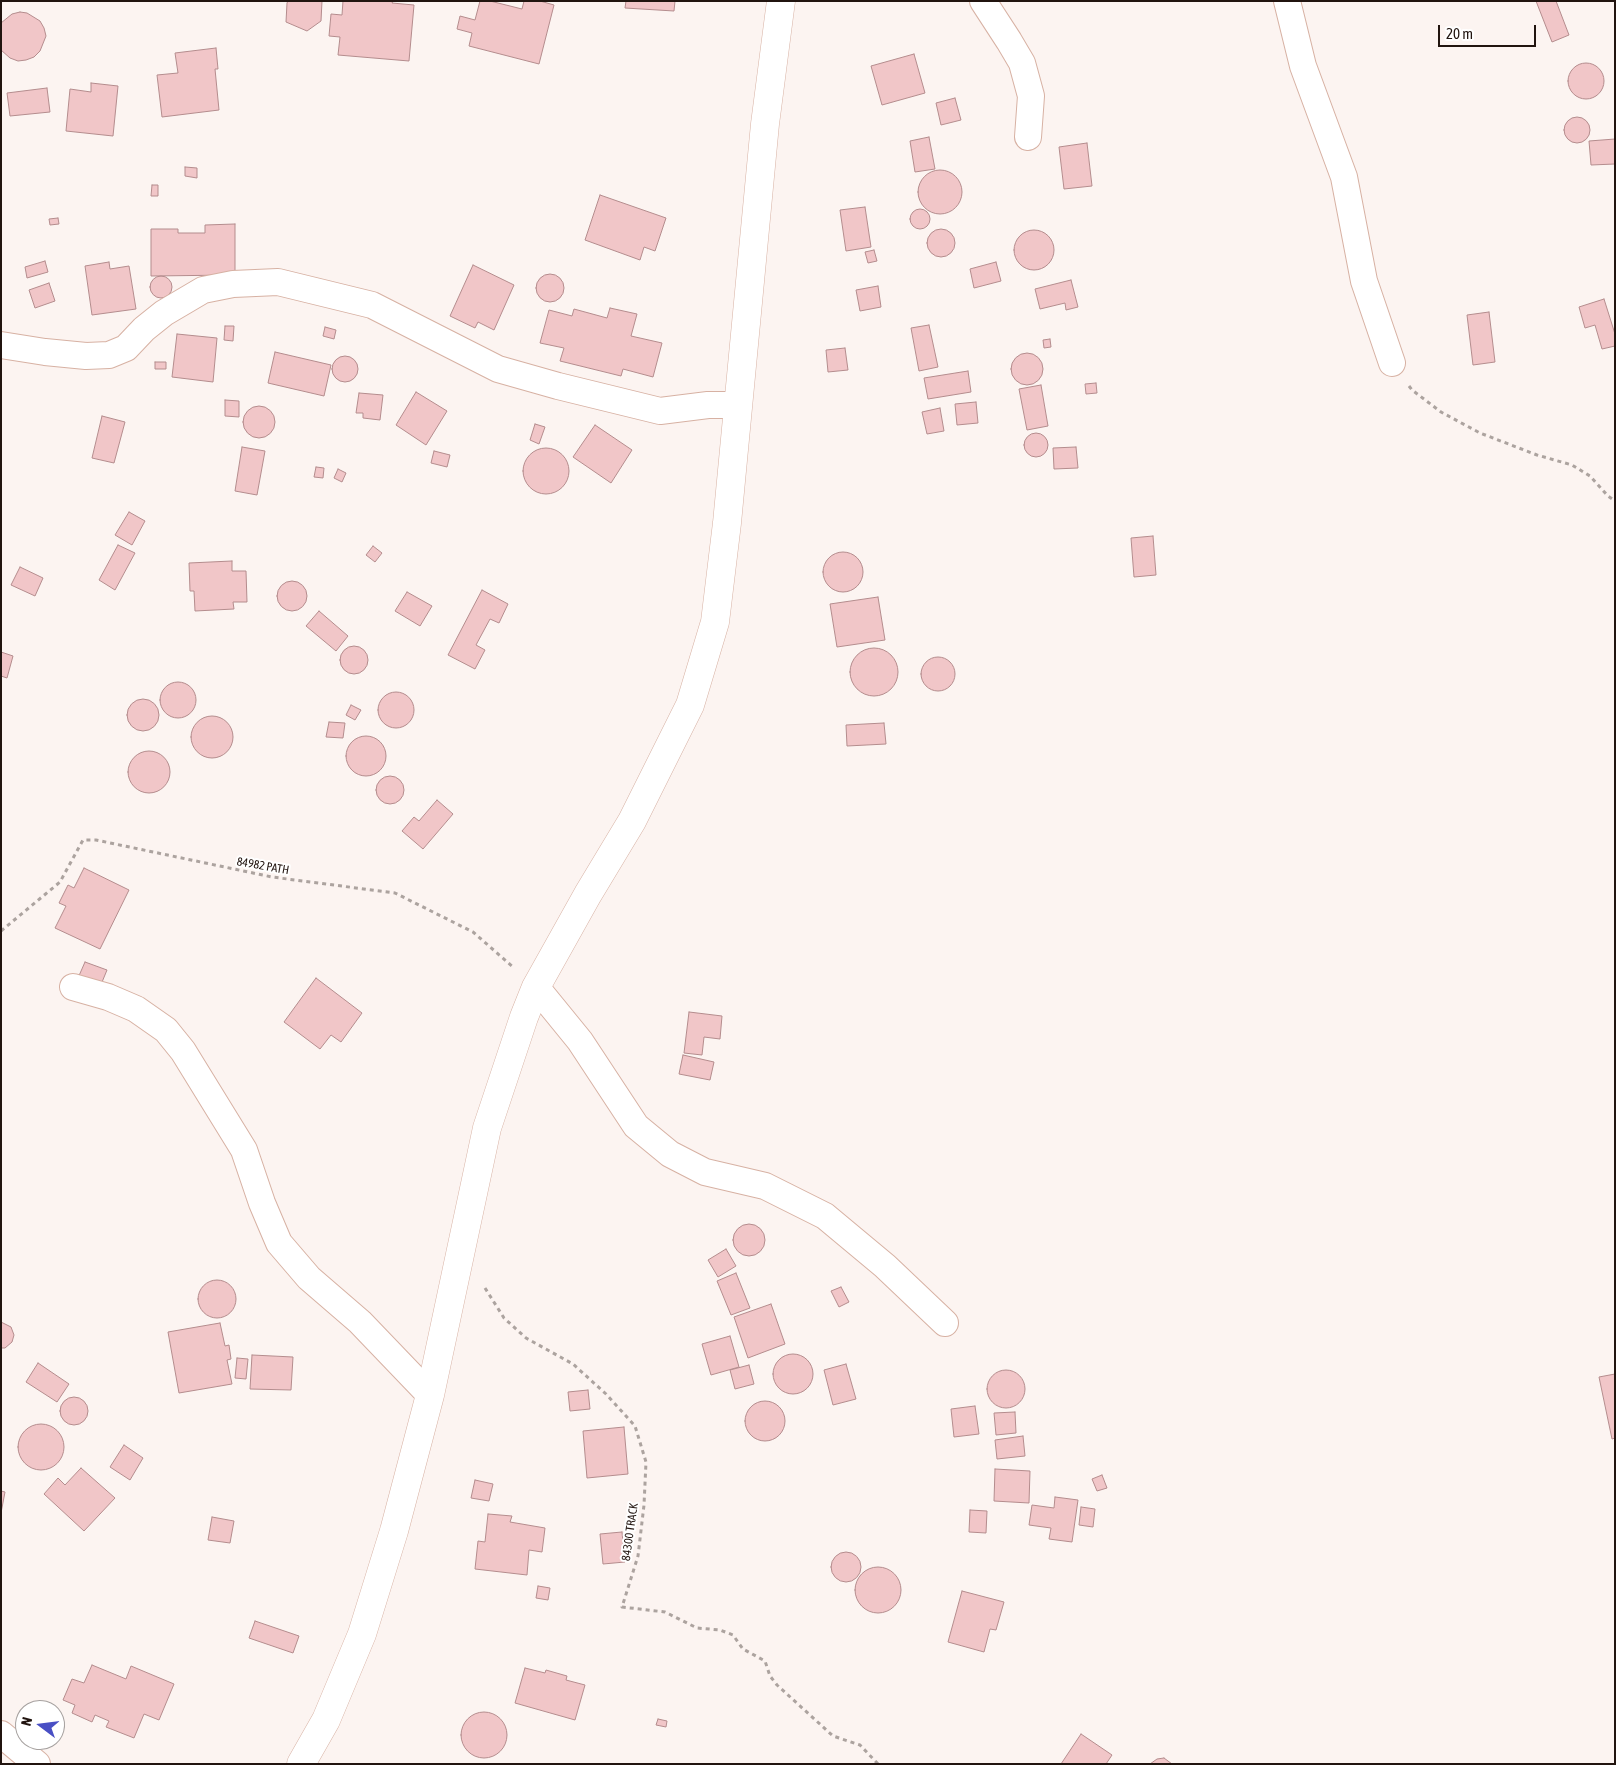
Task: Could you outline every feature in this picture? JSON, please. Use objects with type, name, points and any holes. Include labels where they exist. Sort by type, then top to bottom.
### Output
[{"type":"street","points":[[301,1764],[326,1720],[362,1634],[394,1531],[430,1395],[487,1128],[536,988],[588,894],[632,821],[690,705],[715,622],[727,523],[765,124],[781,1]]},
{"type":"street","points":[[982,1],[1010,41],[1022,63],[1031,96],[1028,137]]},
{"type":"street","points":[[1287,1],[1303,66],[1344,177],[1364,280],[1392,363]]},
{"type":"street","points":[[1,345],[86,356],[109,355],[126,348],[144,329],[164,313],[203,290],[233,284],[278,282],[372,305],[498,369],[558,386],[660,411],[738,405]]},
{"type":"street","points":[[73,988],[108,997],[136,1008],[166,1030],[183,1051],[244,1150],[262,1203],[279,1243],[309,1278],[360,1322],[430,1395]]},
{"type":"street","points":[[536,988],[580,1041],[636,1126],[670,1154],[705,1172],[766,1186],[825,1216],[885,1266],[945,1323]]},
{"type":"street","points":[[1,1734],[37,1764]]},
{"type":"path","points":[[1392,363],[1412,390],[1441,412],[1480,433],[1537,455],[1572,465],[1590,476],[1615,501]]},
{"type":"path","name":"84982 PATH","points":[[1,931],[60,882],[83,840],[96,840],[272,877],[396,893],[473,932],[536,988]]},
{"type":"path","name":"84300 TRACK","points":[[460,1250],[504,1318],[526,1338],[573,1364],[606,1394],[635,1426],[646,1462],[644,1505],[638,1556],[622,1607],[665,1612],[697,1628],[720,1630],[733,1635],[743,1649],[765,1661],[770,1676],[777,1685],[826,1730],[833,1736],[860,1745],[878,1764]]},
{"type":"building","points":[[288,1],[322,1],[321,21],[307,31],[286,22]]},
{"type":"building","points":[[343,1],[393,1],[392,3],[414,5],[409,61],[338,55],[340,37],[329,36],[331,14],[342,15]]},
{"type":"building","points":[[480,1],[490,1],[522,9],[524,1],[540,1],[554,5],[539,64],[469,46],[472,33],[457,29],[460,16],[475,20]]},
{"type":"building","points":[[626,1],[675,1],[674,11],[625,8]]},
{"type":"building","points":[[1536,1],[1556,1],[1569,35],[1552,42]]},
{"type":"building","points":[[27,13],[40,21],[46,36],[40,51],[34,57],[18,61],[10,58],[1,50],[1,23],[12,14]]},
{"type":"building","points":[[216,48],[218,69],[215,69],[219,110],[162,117],[157,75],[178,73],[175,53]]},
{"type":"building","points":[[914,54],[925,93],[882,105],[871,66]]},
{"type":"building","points":[[1586,63],[1593,64],[1599,68],[1603,74],[1603,88],[1599,94],[1593,98],[1586,99],[1579,98],[1573,94],[1569,88],[1568,81],[1569,74],[1573,68],[1579,64]]},
{"type":"building","points":[[91,83],[118,86],[113,136],[66,131],[70,89],[91,92]]},
{"type":"building","points":[[47,88],[50,112],[10,116],[7,93]]},
{"type":"building","points":[[955,98],[961,120],[941,125],[936,103]]},
{"type":"building","points":[[1577,117],[1586,121],[1590,130],[1586,139],[1577,143],[1568,139],[1564,130],[1568,121]]},
{"type":"building","points":[[929,137],[935,169],[915,172],[910,141]]},
{"type":"building","points":[[1615,139],[1615,164],[1591,165],[1589,141]]},
{"type":"building","points":[[1087,143],[1092,186],[1064,189],[1059,147]]},
{"type":"building","points":[[185,167],[197,168],[197,178],[185,176]]},
{"type":"building","points":[[940,170],[952,174],[958,180],[962,192],[958,204],[952,210],[940,214],[928,210],[922,204],[918,192],[922,180],[928,174]]},
{"type":"building","points":[[152,185],[158,185],[158,196],[151,196]]},
{"type":"building","points":[[600,195],[666,218],[655,251],[644,247],[640,260],[585,240]]},
{"type":"building","points":[[865,207],[871,247],[846,251],[840,210]]},
{"type":"building","points":[[920,209],[927,212],[930,219],[927,226],[920,229],[913,226],[910,219],[913,212]]},
{"type":"building","points":[[58,218],[59,224],[50,225],[49,219]]},
{"type":"building","points":[[235,224],[235,275],[151,276],[151,229],[178,229],[178,233],[205,233],[205,225]]},
{"type":"building","points":[[941,229],[951,233],[955,243],[951,253],[941,257],[931,253],[927,243],[931,233]]},
{"type":"building","points":[[1034,230],[1048,236],[1054,250],[1048,264],[1034,270],[1020,264],[1014,250],[1020,236]]},
{"type":"building","points":[[874,250],[877,261],[868,263],[865,252]]},
{"type":"building","points":[[45,261],[48,272],[27,278],[25,267]]},
{"type":"building","points":[[109,262],[110,269],[129,266],[136,309],[92,315],[85,266]]},
{"type":"building","points":[[996,262],[1001,281],[974,288],[970,269]]},
{"type":"building","points":[[473,265],[514,285],[494,330],[478,322],[475,328],[450,316]]},
{"type":"building","points":[[550,274],[560,278],[564,288],[560,298],[550,302],[540,298],[536,288],[540,278]]},
{"type":"building","points":[[161,276],[169,279],[172,287],[169,295],[161,298],[153,295],[150,287],[153,279]]},
{"type":"building","points":[[1071,280],[1078,307],[1066,310],[1065,303],[1040,309],[1035,289]]},
{"type":"building","points":[[49,283],[55,301],[35,308],[29,290]]},
{"type":"building","points":[[878,286],[881,307],[860,311],[856,290]]},
{"type":"building","points":[[1604,299],[1615,334],[1615,346],[1602,349],[1595,325],[1585,328],[1579,307]]},
{"type":"building","points":[[610,308],[637,314],[631,336],[662,343],[653,377],[623,369],[621,376],[560,361],[564,348],[540,343],[549,310],[572,316],[574,309],[607,318]]},
{"type":"building","points":[[1489,312],[1495,362],[1473,365],[1467,315]]},
{"type":"building","points":[[929,325],[938,367],[919,371],[911,328]]},
{"type":"building","points":[[225,326],[234,326],[233,341],[224,340]]},
{"type":"building","points":[[325,327],[336,330],[334,339],[323,336]]},
{"type":"building","points":[[177,334],[217,338],[213,382],[172,377]]},
{"type":"building","points":[[1050,339],[1051,347],[1044,348],[1043,340]]},
{"type":"building","points":[[845,348],[848,370],[828,372],[826,350]]},
{"type":"building","points":[[275,352],[331,365],[324,396],[268,383]]},
{"type":"building","points":[[1027,353],[1038,358],[1043,369],[1038,380],[1027,385],[1016,380],[1011,369],[1016,358]]},
{"type":"building","points":[[345,356],[354,360],[358,369],[354,378],[345,382],[336,378],[332,369],[336,360]]},
{"type":"building","points":[[155,362],[166,362],[166,369],[155,369]]},
{"type":"building","points":[[968,371],[971,392],[928,399],[924,378]]},
{"type":"building","points":[[1096,383],[1097,393],[1086,394],[1085,384]]},
{"type":"building","points":[[1041,385],[1048,426],[1027,430],[1019,389]]},
{"type":"building","points":[[416,392],[447,411],[426,445],[396,425]]},
{"type":"building","points":[[359,393],[383,395],[380,420],[363,418],[363,413],[356,413]]},
{"type":"building","points":[[225,400],[239,401],[239,417],[225,416]]},
{"type":"building","points":[[976,402],[978,423],[957,425],[955,404]]},
{"type":"building","points":[[259,406],[271,410],[275,422],[271,434],[259,438],[247,434],[243,422],[247,410]]},
{"type":"building","points":[[940,408],[944,431],[927,434],[922,412]]},
{"type":"building","points":[[102,416],[125,422],[114,463],[92,458]]},
{"type":"building","points":[[535,424],[545,427],[539,444],[530,440]]},
{"type":"building","points":[[595,425],[632,450],[611,483],[573,457]]},
{"type":"building","points":[[1036,433],[1041,434],[1047,440],[1047,450],[1041,456],[1036,457],[1031,456],[1025,450],[1024,445],[1025,440],[1031,434]]},
{"type":"building","points":[[242,447],[265,451],[257,495],[235,491]]},
{"type":"building","points":[[1076,447],[1078,468],[1054,469],[1053,448]]},
{"type":"building","points":[[546,448],[559,452],[565,458],[569,471],[565,484],[559,490],[546,494],[533,490],[527,484],[523,471],[527,458],[533,452]]},
{"type":"building","points":[[434,451],[450,455],[447,467],[431,463]]},
{"type":"building","points":[[316,467],[324,468],[323,478],[314,477]]},
{"type":"building","points":[[338,469],[346,473],[342,482],[334,478]]},
{"type":"building","points":[[129,512],[145,521],[132,545],[115,535]]},
{"type":"building","points":[[1153,536],[1156,575],[1134,577],[1131,538]]},
{"type":"building","points":[[118,545],[135,553],[115,590],[99,580]]},
{"type":"building","points":[[373,546],[382,553],[375,562],[366,555]]},
{"type":"building","points":[[847,552],[854,555],[860,561],[863,572],[862,580],[854,589],[847,592],[839,592],[832,589],[824,580],[823,568],[826,561],[835,553]]},
{"type":"building","points":[[232,561],[232,571],[246,571],[247,602],[233,602],[234,609],[195,611],[194,591],[190,591],[189,563]]},
{"type":"building","points":[[20,567],[43,578],[35,596],[11,585]]},
{"type":"building","points":[[292,581],[303,585],[307,596],[303,607],[292,611],[281,607],[277,596],[281,585]]},
{"type":"building","points":[[482,590],[508,604],[499,623],[490,619],[476,645],[485,650],[475,669],[448,655]]},
{"type":"building","points":[[407,592],[432,606],[420,626],[395,611]]},
{"type":"building","points":[[878,597],[885,640],[837,647],[830,604]]},
{"type":"building","points":[[319,611],[348,636],[336,651],[306,626]]},
{"type":"building","points":[[354,646],[364,650],[368,660],[364,670],[354,674],[344,670],[340,660],[344,650]]},
{"type":"building","points":[[874,648],[883,650],[891,655],[896,663],[898,672],[896,681],[891,689],[883,694],[874,696],[865,694],[857,689],[852,681],[850,672],[852,663],[857,655],[865,650]]},
{"type":"building","points":[[1,652],[13,656],[7,678],[1,676]]},
{"type":"building","points":[[938,657],[945,658],[950,662],[954,667],[954,681],[950,686],[945,690],[938,691],[931,690],[926,686],[922,681],[921,674],[922,667],[926,662],[931,658]]},
{"type":"building","points":[[178,682],[191,687],[196,700],[191,713],[178,718],[165,713],[160,700],[165,687]]},
{"type":"building","points":[[396,692],[403,693],[409,697],[413,703],[413,717],[409,723],[403,727],[396,728],[389,727],[383,723],[379,717],[378,710],[379,703],[383,697],[389,693]]},
{"type":"building","points":[[143,699],[149,700],[154,704],[158,709],[158,721],[154,726],[149,730],[143,731],[137,730],[132,726],[128,721],[127,715],[128,709],[132,704],[137,700]]},
{"type":"building","points":[[351,705],[361,710],[355,720],[346,715]]},
{"type":"building","points":[[216,716],[224,719],[230,725],[233,737],[230,749],[224,755],[208,758],[200,755],[194,749],[191,733],[194,725],[200,719]]},
{"type":"building","points":[[329,722],[345,723],[343,738],[326,737]]},
{"type":"building","points":[[884,723],[886,744],[847,746],[846,725]]},
{"type":"building","points":[[370,736],[377,739],[383,745],[386,756],[385,764],[377,773],[370,776],[362,776],[355,773],[347,764],[346,752],[349,745],[358,737]]},
{"type":"building","points":[[153,751],[161,754],[167,760],[170,772],[167,784],[161,790],[145,793],[137,790],[131,784],[128,768],[131,760],[137,754]]},
{"type":"building","points":[[390,776],[400,780],[404,790],[400,800],[390,804],[380,800],[376,790],[380,780]]},
{"type":"building","points":[[437,800],[453,814],[423,849],[402,831],[414,817],[419,821]]},
{"type":"building","points":[[84,868],[129,890],[100,949],[55,928],[66,906],[59,903],[68,885],[74,888]]},
{"type":"building","points":[[85,962],[107,970],[100,987],[78,978]]},
{"type":"building","points":[[316,978],[362,1013],[341,1042],[331,1035],[320,1049],[284,1022]]},
{"type":"building","points":[[689,1012],[722,1016],[720,1039],[704,1037],[702,1055],[684,1053]]},
{"type":"building","points":[[683,1055],[714,1062],[710,1080],[679,1074]]},
{"type":"building","points":[[749,1224],[761,1228],[765,1240],[761,1252],[749,1256],[737,1252],[733,1240],[737,1228]]},
{"type":"building","points":[[726,1249],[736,1266],[718,1277],[708,1260]]},
{"type":"building","points":[[736,1273],[750,1308],[731,1315],[717,1281]]},
{"type":"building","points":[[217,1280],[230,1286],[236,1299],[230,1312],[217,1318],[204,1312],[198,1299],[204,1286]]},
{"type":"building","points":[[841,1287],[849,1302],[839,1307],[831,1291]]},
{"type":"building","points":[[771,1304],[785,1344],[748,1358],[734,1317]]},
{"type":"building","points":[[1,1322],[11,1327],[14,1335],[12,1342],[5,1348],[1,1348]]},
{"type":"building","points":[[220,1323],[225,1346],[229,1345],[231,1359],[227,1360],[232,1384],[179,1393],[168,1332]]},
{"type":"building","points":[[730,1336],[739,1367],[711,1375],[702,1344]]},
{"type":"building","points":[[793,1354],[807,1360],[813,1374],[807,1388],[793,1394],[779,1388],[773,1374],[779,1360]]},
{"type":"building","points":[[252,1355],[293,1357],[291,1390],[250,1389]]},
{"type":"building","points":[[237,1358],[248,1359],[246,1379],[235,1378]]},
{"type":"building","points":[[38,1363],[69,1384],[57,1402],[26,1382]]},
{"type":"building","points":[[846,1364],[856,1399],[833,1405],[824,1370]]},
{"type":"building","points":[[749,1365],[754,1384],[735,1389],[730,1370]]},
{"type":"building","points":[[1006,1370],[1019,1376],[1025,1389],[1019,1402],[1006,1408],[993,1402],[987,1389],[993,1376]]},
{"type":"building","points":[[1615,1374],[1615,1438],[1612,1439],[1599,1377]]},
{"type":"building","points":[[588,1390],[590,1409],[570,1411],[568,1392]]},
{"type":"building","points":[[74,1397],[84,1401],[88,1411],[84,1421],[74,1425],[64,1421],[60,1411],[64,1401]]},
{"type":"building","points":[[769,1401],[776,1404],[782,1410],[785,1421],[784,1429],[776,1438],[769,1441],[761,1441],[754,1438],[746,1429],[745,1417],[748,1410],[757,1402]]},
{"type":"building","points":[[975,1406],[979,1434],[954,1437],[951,1409]]},
{"type":"building","points":[[1015,1412],[1016,1433],[996,1435],[994,1413]]},
{"type":"building","points":[[37,1424],[45,1424],[54,1428],[60,1434],[64,1447],[60,1460],[54,1466],[45,1470],[37,1470],[28,1466],[22,1460],[18,1451],[18,1443],[22,1434],[28,1428]]},
{"type":"building","points":[[624,1427],[628,1474],[587,1478],[583,1431]]},
{"type":"building","points":[[1023,1436],[1025,1456],[997,1459],[995,1440]]},
{"type":"building","points":[[124,1445],[143,1458],[130,1480],[110,1467]]},
{"type":"building","points":[[81,1468],[115,1498],[84,1531],[44,1494],[58,1478],[65,1485]]},
{"type":"building","points":[[995,1469],[1030,1471],[1029,1503],[994,1501]]},
{"type":"building","points":[[1102,1475],[1107,1488],[1097,1491],[1092,1479]]},
{"type":"building","points":[[475,1480],[493,1484],[489,1501],[471,1498]]},
{"type":"building","points":[[1,1491],[5,1492],[1,1513]]},
{"type":"building","points":[[1055,1497],[1078,1500],[1072,1542],[1049,1539],[1051,1528],[1029,1525],[1032,1505],[1054,1508]]},
{"type":"building","points":[[1081,1507],[1095,1509],[1093,1527],[1079,1525]]},
{"type":"building","points":[[970,1510],[987,1511],[986,1533],[969,1532]]},
{"type":"building","points":[[488,1514],[512,1516],[510,1522],[545,1528],[542,1552],[529,1550],[527,1575],[475,1569],[478,1541],[485,1542]]},
{"type":"building","points":[[212,1517],[234,1521],[230,1543],[208,1540]]},
{"type":"building","points":[[622,1532],[625,1562],[603,1564],[600,1534]]},
{"type":"building","points":[[846,1552],[857,1556],[861,1567],[857,1578],[846,1582],[835,1578],[831,1567],[835,1556]]},
{"type":"building","points":[[878,1567],[891,1571],[897,1577],[901,1590],[897,1603],[891,1609],[878,1613],[865,1609],[859,1603],[855,1590],[859,1577],[865,1571]]},
{"type":"building","points":[[538,1586],[550,1588],[548,1600],[536,1598]]},
{"type":"building","points":[[962,1591],[1004,1602],[996,1630],[990,1629],[984,1652],[948,1642]]},
{"type":"building","points":[[255,1621],[299,1636],[293,1653],[249,1638]]},
{"type":"building","points":[[92,1665],[126,1679],[131,1666],[174,1684],[159,1720],[144,1714],[134,1738],[106,1727],[109,1721],[95,1715],[92,1722],[72,1713],[75,1705],[63,1700],[72,1679],[84,1683]]},
{"type":"building","points":[[525,1668],[545,1673],[546,1670],[567,1676],[566,1680],[585,1685],[575,1720],[515,1703]]},
{"type":"building","points":[[484,1712],[497,1716],[503,1722],[507,1735],[503,1748],[497,1754],[484,1758],[471,1754],[465,1748],[461,1735],[465,1722],[471,1716]]},
{"type":"building","points":[[658,1719],[667,1721],[666,1727],[656,1725]]},
{"type":"building","points":[[1081,1734],[1112,1755],[1106,1764],[1061,1764]]},
{"type":"building","points":[[1164,1758],[1172,1764],[1150,1764],[1157,1759]]}]
